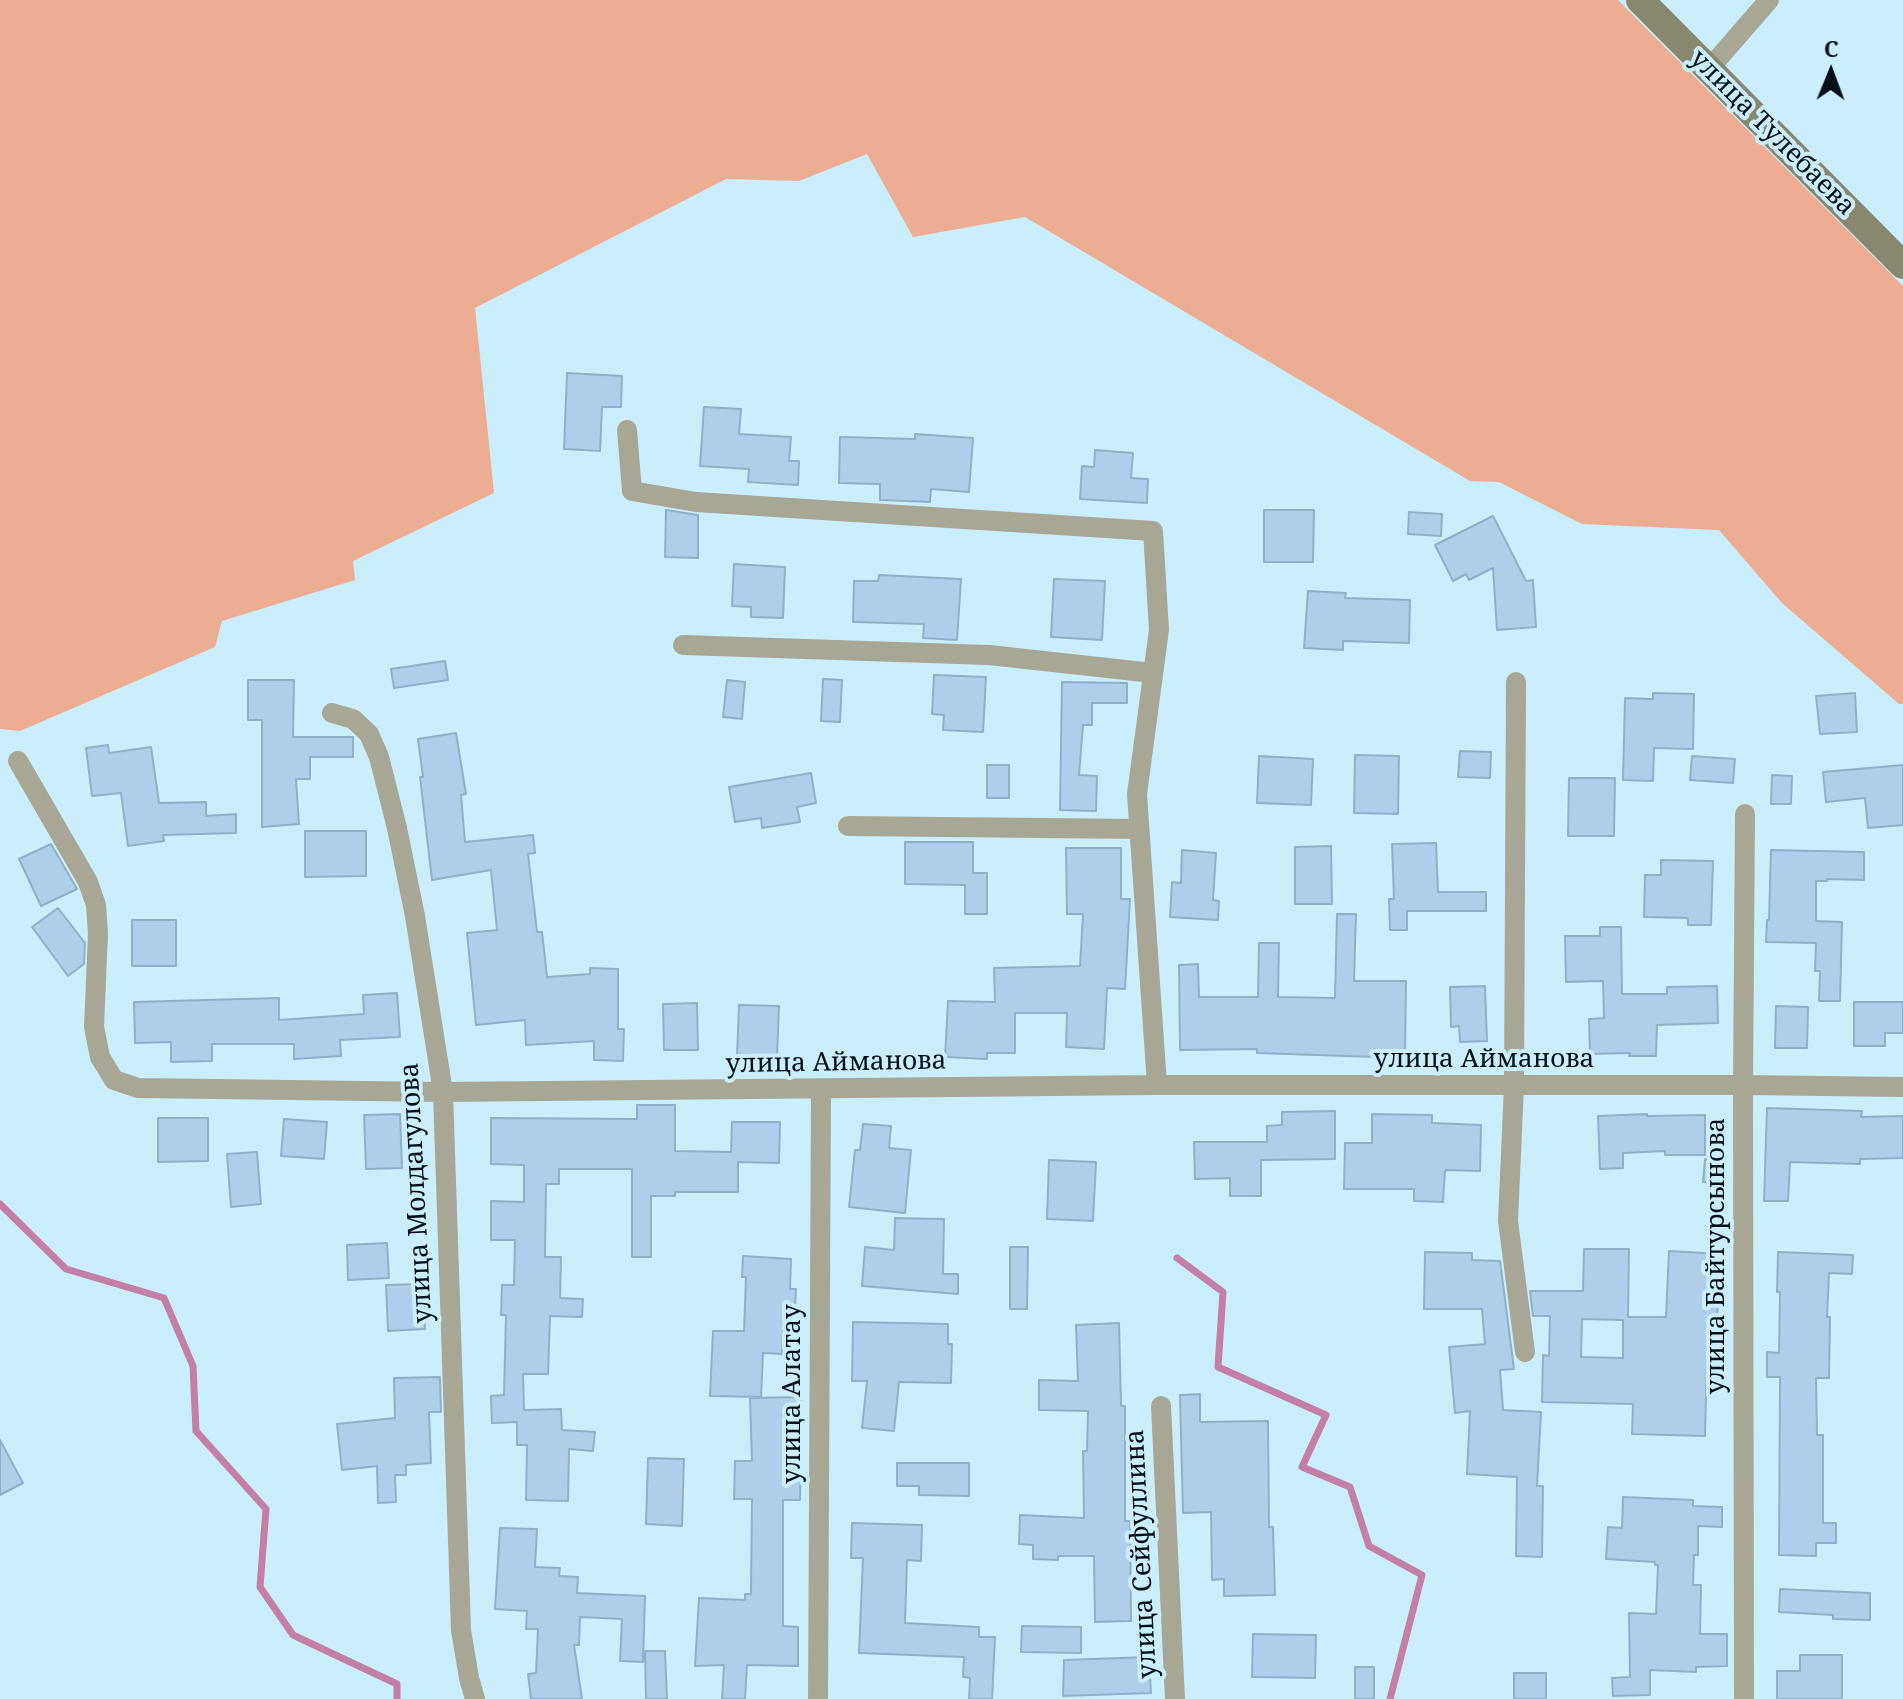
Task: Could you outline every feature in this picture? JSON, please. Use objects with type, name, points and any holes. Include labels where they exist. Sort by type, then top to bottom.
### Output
[{"type":"street","name":"улица Тулебаева","points":[[1640,0],[1903,265]]},
{"type":"street","points":[[1709,69],[1769,0]]},
{"type":"street","points":[[627,430],[632,491],[696,502],[1153,531],[1159,630],[1137,794],[1157,1085]]},
{"type":"street","points":[[683,645],[989,655],[1153,673]]},
{"type":"street","points":[[1516,682],[1514,1086],[1508,1221],[1525,1352]]},
{"type":"street","name":"улица Молдагулова","points":[[332,713],[353,719],[369,734],[379,757],[415,916],[443,1092],[461,1630],[475,1699]]},
{"type":"street","name":"улица Айманова","points":[[18,761],[88,882],[96,905],[98,934],[94,1027],[100,1057],[114,1080],[138,1088],[443,1092],[1157,1085],[1903,1087]]},
{"type":"street","name":"улица Байтурсынова","points":[[1744,1699],[1745,814]]},
{"type":"street","points":[[848,826],[1139,829]]},
{"type":"street","name":"улица Алатау","points":[[818,1699],[821,1090]]},
{"type":"street","name":"улица Сейфуллина","points":[[1161,1406],[1175,1699]]},
{"type":"shaded area","points":[[0,0],[1618,0],[1903,286],[1903,704],[1899,704],[1782,603],[1719,530],[1582,524],[1499,482],[1470,481],[1025,217],[913,237],[867,154],[799,181],[726,179],[475,308],[494,493],[353,561],[355,580],[222,621],[215,647],[20,731],[0,729]]},
{"type":"building","points":[[567,373],[622,376],[621,407],[602,407],[600,451],[564,449]]},
{"type":"building","points":[[704,407],[741,409],[739,434],[791,437],[789,461],[799,461],[798,485],[748,482],[749,469],[700,466]]},
{"type":"building","points":[[915,434],[973,438],[969,492],[931,489],[930,502],[880,500],[880,484],[839,483],[840,437],[915,439]]},
{"type":"building","points":[[1095,450],[1133,453],[1131,478],[1148,479],[1147,503],[1080,499],[1082,466],[1094,467]]},
{"type":"building","points":[[666,510],[698,515],[698,558],[665,557]]},
{"type":"building","points":[[1264,510],[1314,510],[1313,562],[1264,562]]},
{"type":"building","points":[[1409,512],[1442,514],[1441,536],[1408,534]]},
{"type":"building","points":[[1493,516],[1526,581],[1533,580],[1536,627],[1497,630],[1493,568],[1469,580],[1466,574],[1453,581],[1435,545]]},
{"type":"building","points":[[734,564],[785,567],[783,618],[751,617],[751,607],[732,606]]},
{"type":"building","points":[[879,575],[961,579],[957,640],[923,638],[924,624],[853,622],[854,581],[878,581]]},
{"type":"building","points":[[1054,579],[1105,581],[1102,640],[1051,637]]},
{"type":"building","points":[[1308,591],[1346,593],[1345,598],[1410,600],[1409,643],[1343,641],[1343,650],[1304,648]]},
{"type":"building","points":[[445,661],[448,680],[394,688],[391,669]]},
{"type":"building","points":[[934,675],[986,677],[983,732],[943,730],[944,715],[932,714]]},
{"type":"building","points":[[823,679],[842,680],[840,722],[821,721]]},
{"type":"building","points":[[248,680],[294,680],[293,737],[353,737],[353,757],[310,757],[310,779],[296,779],[299,824],[262,827],[262,720],[248,720]]},
{"type":"building","points":[[727,680],[745,682],[742,719],[723,717]]},
{"type":"building","points":[[1062,682],[1127,683],[1127,703],[1092,703],[1092,725],[1083,725],[1079,775],[1097,776],[1096,811],[1060,810]]},
{"type":"building","points":[[1653,693],[1694,694],[1693,749],[1654,748],[1653,781],[1623,780],[1625,698],[1653,699]]},
{"type":"building","points":[[1855,693],[1857,732],[1820,734],[1816,696]]},
{"type":"building","points":[[456,733],[466,794],[461,795],[465,842],[533,835],[535,853],[528,854],[537,932],[542,932],[547,977],[590,974],[590,968],[618,969],[618,1029],[624,1029],[623,1061],[594,1060],[594,1041],[526,1045],[525,1020],[476,1025],[467,933],[497,930],[491,870],[432,880],[420,777],[423,777],[418,739]]},
{"type":"building","points":[[108,745],[109,753],[151,747],[159,803],[206,802],[206,816],[236,814],[236,833],[163,835],[164,841],[128,846],[121,793],[92,796],[86,748]]},
{"type":"building","points":[[1460,751],[1491,752],[1490,778],[1458,777]]},
{"type":"building","points":[[1355,755],[1399,756],[1398,814],[1354,813]]},
{"type":"building","points":[[1259,756],[1313,759],[1311,805],[1257,803]]},
{"type":"building","points":[[1692,756],[1735,759],[1733,783],[1690,780]]},
{"type":"building","points":[[987,765],[1009,765],[1009,798],[987,798]]},
{"type":"building","points":[[1903,765],[1903,825],[1868,828],[1865,798],[1826,802],[1823,772]]},
{"type":"building","points":[[811,773],[816,803],[797,807],[800,822],[762,828],[761,818],[735,822],[729,787]]},
{"type":"building","points":[[1772,775],[1792,776],[1791,804],[1771,804]]},
{"type":"building","points":[[1569,778],[1615,778],[1614,836],[1568,836]]},
{"type":"building","points":[[305,831],[366,831],[366,876],[305,877]]},
{"type":"building","points":[[905,842],[973,842],[973,873],[987,873],[987,914],[965,914],[965,885],[905,884]]},
{"type":"building","points":[[1436,843],[1438,892],[1486,892],[1486,911],[1407,911],[1407,930],[1390,930],[1389,899],[1394,899],[1392,844]]},
{"type":"building","points":[[51,844],[77,889],[41,906],[19,859]]},
{"type":"building","points":[[1331,846],[1332,904],[1295,904],[1295,847]]},
{"type":"building","points":[[1066,848],[1121,848],[1121,899],[1130,899],[1125,989],[1107,988],[1104,1049],[1066,1047],[1067,1013],[1015,1013],[1015,1053],[987,1053],[987,1059],[945,1057],[948,1001],[995,1002],[994,968],[1080,966],[1083,914],[1067,914]]},
{"type":"building","points":[[1182,850],[1216,853],[1213,900],[1219,901],[1218,920],[1170,917],[1172,882],[1181,883]]},
{"type":"building","points":[[1771,850],[1864,852],[1864,880],[1816,881],[1816,921],[1842,922],[1840,1001],[1819,1001],[1820,971],[1815,971],[1816,943],[1766,942]]},
{"type":"building","points":[[1661,860],[1713,861],[1711,925],[1688,925],[1688,918],[1644,917],[1645,875],[1661,875]]},
{"type":"building","points":[[58,908],[85,943],[84,964],[68,976],[32,927]]},
{"type":"building","points":[[1337,914],[1356,914],[1354,981],[1406,981],[1405,1058],[1257,1053],[1257,1049],[1180,1050],[1179,965],[1198,964],[1199,997],[1258,997],[1259,943],[1279,943],[1278,997],[1335,998]]},
{"type":"building","points":[[132,920],[176,920],[176,966],[132,966]]},
{"type":"building","points":[[1600,927],[1621,927],[1622,994],[1667,994],[1667,987],[1717,986],[1718,1023],[1657,1025],[1656,1056],[1590,1054],[1589,1019],[1604,1018],[1603,981],[1566,982],[1565,936],[1600,936]]},
{"type":"building","points":[[1485,986],[1487,1041],[1460,1042],[1459,1026],[1451,1027],[1450,987]]},
{"type":"building","points":[[397,993],[400,1037],[340,1040],[341,1056],[294,1059],[294,1044],[212,1044],[212,1061],[171,1062],[171,1042],[135,1043],[134,1002],[279,998],[279,1020],[364,1014],[363,995]]},
{"type":"building","points":[[1854,1002],[1903,1002],[1903,1033],[1885,1033],[1885,1046],[1854,1046]]},
{"type":"building","points":[[697,1003],[698,1050],[664,1050],[663,1004]]},
{"type":"building","points":[[739,1005],[779,1006],[777,1058],[737,1056]]},
{"type":"building","points":[[1776,1006],[1808,1007],[1807,1048],[1775,1048]]},
{"type":"building","points":[[637,1105],[675,1105],[675,1151],[731,1152],[732,1122],[780,1122],[779,1163],[738,1162],[738,1192],[675,1192],[675,1196],[651,1196],[651,1257],[632,1257],[632,1169],[559,1169],[559,1184],[546,1184],[545,1257],[561,1257],[560,1298],[583,1299],[582,1317],[550,1316],[548,1374],[523,1374],[524,1410],[561,1409],[562,1430],[595,1432],[593,1451],[569,1449],[568,1501],[526,1500],[527,1445],[517,1445],[517,1422],[492,1423],[491,1396],[504,1395],[506,1315],[501,1315],[502,1285],[514,1285],[515,1240],[491,1240],[491,1201],[524,1202],[524,1165],[491,1164],[491,1118],[637,1119]]},
{"type":"building","points":[[1767,1108],[1862,1111],[1861,1117],[1903,1116],[1903,1158],[1860,1159],[1860,1164],[1790,1162],[1788,1201],[1764,1201]]},
{"type":"building","points":[[1335,1111],[1335,1159],[1261,1160],[1261,1196],[1230,1196],[1230,1178],[1195,1179],[1194,1142],[1267,1142],[1267,1126],[1282,1125],[1282,1112]]},
{"type":"building","points":[[400,1114],[402,1168],[366,1169],[364,1115]]},
{"type":"building","points":[[1372,1114],[1432,1115],[1432,1123],[1481,1125],[1480,1171],[1445,1170],[1443,1202],[1414,1201],[1414,1189],[1344,1189],[1345,1143],[1372,1143]]},
{"type":"building","points":[[1705,1115],[1705,1155],[1665,1155],[1665,1151],[1623,1153],[1623,1168],[1600,1169],[1598,1116]]},
{"type":"building","points":[[158,1118],[208,1118],[208,1161],[158,1162]]},
{"type":"building","points":[[284,1119],[327,1122],[324,1159],[281,1156]]},
{"type":"building","points":[[863,1124],[891,1126],[889,1148],[911,1150],[905,1213],[849,1207],[855,1150],[860,1150]]},
{"type":"building","points":[[257,1152],[261,1204],[231,1207],[227,1154]]},
{"type":"building","points":[[1705,1159],[1726,1160],[1724,1183],[1703,1182]]},
{"type":"building","points":[[1049,1160],[1096,1162],[1093,1221],[1047,1219]]},
{"type":"building","points":[[895,1218],[944,1219],[943,1274],[958,1274],[958,1294],[862,1286],[865,1247],[894,1250]]},
{"type":"building","points":[[387,1243],[389,1278],[348,1280],[347,1245]]},
{"type":"building","points":[[1010,1247],[1028,1247],[1027,1309],[1010,1309]]},
{"type":"building","points":[[1584,1249],[1629,1249],[1628,1317],[1666,1317],[1669,1251],[1721,1254],[1717,1319],[1726,1320],[1725,1358],[1707,1357],[1705,1436],[1632,1434],[1633,1404],[1542,1402],[1543,1355],[1549,1356],[1550,1316],[1533,1316],[1530,1291],[1583,1291]],"holes":[[[1582,1319],[1623,1320],[1623,1358],[1581,1357]]]},
{"type":"building","points":[[1425,1252],[1472,1253],[1472,1260],[1500,1261],[1514,1369],[1500,1370],[1503,1410],[1541,1412],[1537,1486],[1543,1486],[1542,1557],[1516,1556],[1517,1477],[1467,1474],[1470,1411],[1455,1413],[1449,1347],[1485,1344],[1482,1309],[1424,1309]]},
{"type":"building","points":[[1778,1252],[1853,1255],[1852,1274],[1829,1273],[1829,1378],[1816,1378],[1817,1435],[1823,1435],[1823,1523],[1836,1523],[1836,1543],[1816,1543],[1816,1556],[1779,1555],[1780,1377],[1767,1377],[1767,1352],[1779,1353]]},
{"type":"building","points":[[743,1256],[791,1259],[790,1289],[796,1289],[794,1329],[783,1329],[782,1354],[763,1353],[761,1397],[710,1396],[713,1331],[744,1331],[746,1277],[742,1277]]},
{"type":"building","points":[[423,1284],[425,1329],[388,1331],[386,1285]]},
{"type":"building","points":[[853,1322],[948,1324],[948,1344],[952,1344],[951,1383],[899,1382],[894,1431],[862,1428],[867,1381],[852,1381]]},
{"type":"building","points":[[1119,1323],[1121,1406],[1125,1406],[1125,1521],[1130,1521],[1131,1621],[1095,1622],[1094,1556],[1033,1559],[1033,1545],[1019,1544],[1020,1515],[1084,1518],[1083,1451],[1087,1451],[1088,1411],[1039,1410],[1039,1380],[1078,1381],[1076,1325]]},
{"type":"building","points":[[440,1377],[441,1412],[429,1412],[431,1463],[406,1465],[406,1475],[395,1475],[396,1502],[378,1503],[377,1466],[342,1470],[337,1424],[395,1418],[394,1378]]},
{"type":"building","points":[[1200,1394],[1200,1422],[1268,1421],[1269,1527],[1273,1527],[1275,1595],[1224,1596],[1224,1579],[1212,1580],[1211,1512],[1183,1513],[1180,1395]]},
{"type":"building","points":[[801,1397],[800,1500],[783,1500],[783,1626],[798,1627],[798,1666],[747,1665],[745,1699],[722,1699],[724,1665],[695,1666],[699,1598],[745,1600],[745,1594],[751,1594],[752,1499],[734,1499],[735,1461],[752,1461],[750,1398]]},
{"type":"building","points":[[0,1440],[23,1483],[0,1495]]},
{"type":"building","points":[[648,1458],[684,1459],[682,1526],[646,1524]]},
{"type":"building","points":[[897,1463],[969,1463],[969,1496],[919,1495],[919,1486],[897,1486]]},
{"type":"building","points":[[1623,1497],[1693,1500],[1693,1506],[1722,1507],[1722,1527],[1698,1526],[1698,1555],[1694,1555],[1693,1585],[1701,1585],[1700,1634],[1727,1634],[1727,1666],[1696,1667],[1696,1672],[1650,1670],[1650,1695],[1613,1696],[1612,1678],[1630,1677],[1629,1613],[1656,1614],[1658,1565],[1655,1562],[1606,1559],[1608,1527],[1622,1528]]},
{"type":"building","points":[[852,1523],[922,1525],[921,1561],[907,1560],[905,1623],[979,1627],[979,1637],[995,1637],[992,1699],[969,1699],[970,1678],[963,1677],[964,1657],[859,1653],[863,1558],[851,1558]]},
{"type":"building","points":[[500,1528],[537,1529],[535,1567],[560,1568],[559,1576],[578,1577],[577,1593],[645,1596],[643,1662],[620,1661],[622,1619],[580,1617],[579,1645],[574,1645],[582,1699],[531,1699],[528,1674],[536,1673],[538,1629],[526,1629],[527,1611],[495,1609]]},
{"type":"building","points":[[1780,1589],[1870,1593],[1870,1620],[1779,1612]]},
{"type":"building","points":[[1022,1626],[1081,1627],[1081,1653],[1021,1652]]},
{"type":"building","points":[[1253,1634],[1316,1635],[1315,1678],[1252,1677]]},
{"type":"building","points":[[645,1651],[665,1651],[667,1699],[646,1699]]},
{"type":"building","points":[[1800,1655],[1842,1655],[1842,1699],[1777,1699],[1777,1671],[1800,1671]]},
{"type":"building","points":[[1149,1657],[1151,1693],[1063,1696],[1064,1660]]},
{"type":"building","points":[[1355,1667],[1374,1667],[1374,1699],[1355,1699]]},
{"type":"building","points":[[1514,1673],[1546,1673],[1546,1699],[1514,1699]]},
{"type":"waterway","points":[[0,1204],[66,1269],[164,1298],[193,1366],[196,1431],[266,1509],[260,1587],[293,1635],[397,1684],[397,1699]]},
{"type":"waterway","points":[[1177,1258],[1223,1292],[1218,1367],[1326,1415],[1302,1467],[1350,1487],[1369,1546],[1422,1575],[1390,1699]]}]
